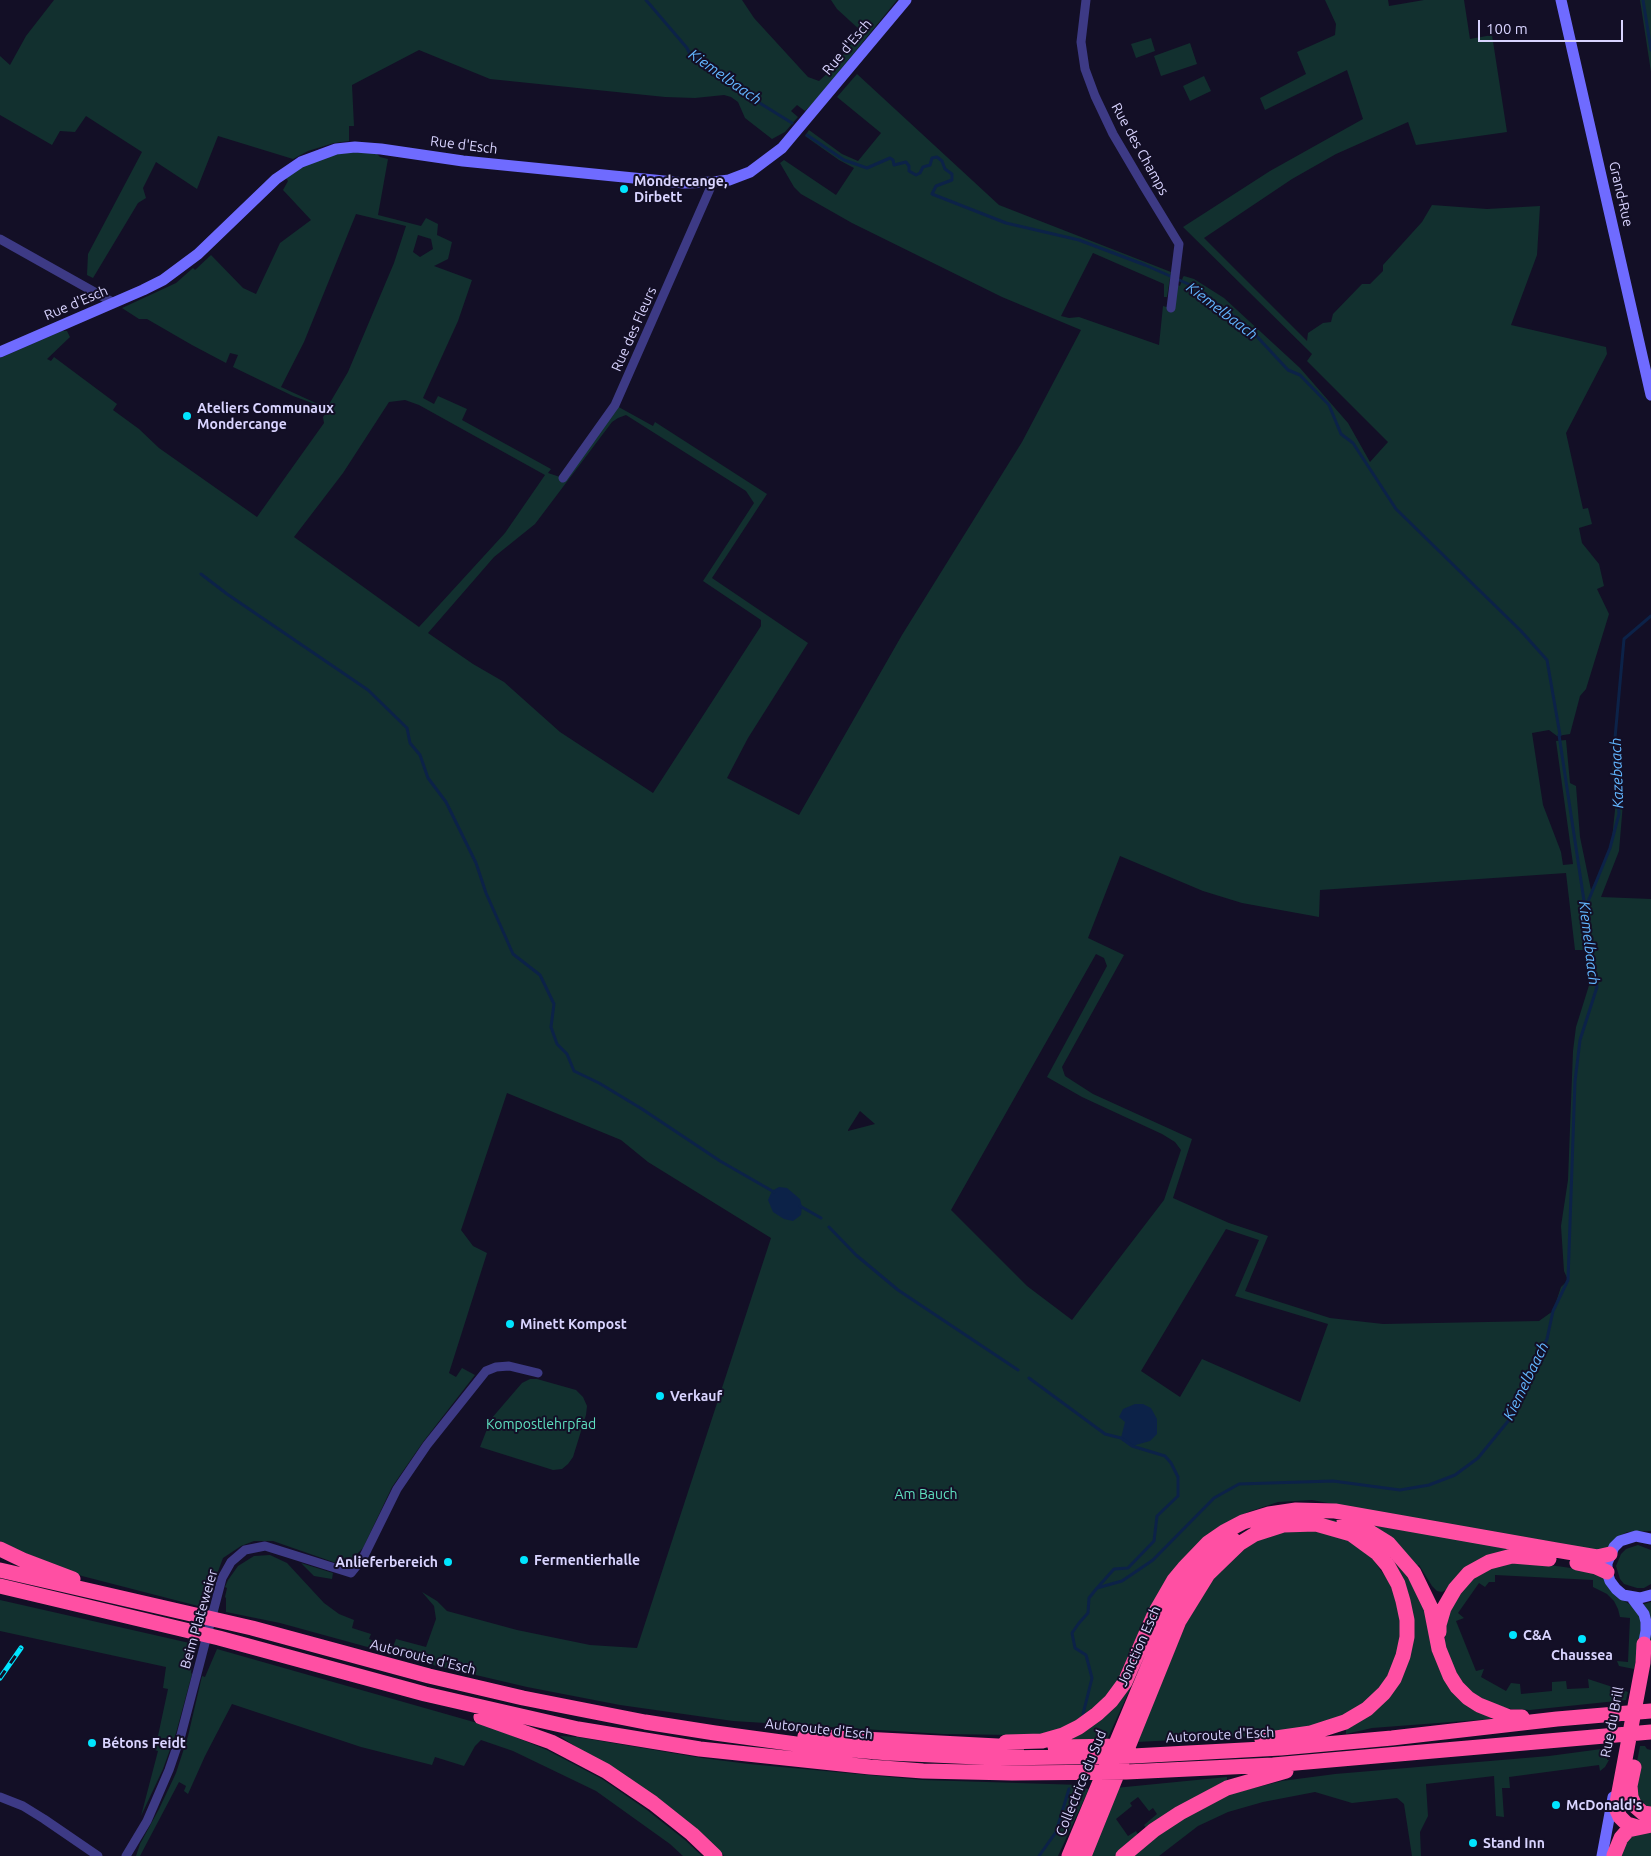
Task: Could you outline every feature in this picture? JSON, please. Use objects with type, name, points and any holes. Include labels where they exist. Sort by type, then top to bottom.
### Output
[{"type":"highway","points":[[1311,1510],[1359,1524],[1373,1532],[1398,1553],[1414,1573],[1426,1595],[1436,1625],[1439,1649],[1450,1676],[1468,1698],[1479,1705],[1509,1717],[1557,1719]]},
{"type":"highway","points":[[985,1746],[1000,1742],[1042,1741],[1079,1727],[1097,1714],[1111,1701],[1125,1682],[1156,1613],[1174,1580],[1208,1543],[1243,1522],[1270,1514],[1289,1511],[1335,1511],[1589,1555],[1610,1554]]},
{"type":"highway","name":"Jonction Esch","points":[[1124,1722],[1169,1617],[1188,1584],[1219,1547],[1257,1518]]},
{"type":"highway","points":[[1084,1856],[1179,1621],[1195,1593],[1216,1565],[1240,1544],[1255,1534],[1283,1525],[1316,1524],[1351,1534],[1377,1553],[1388,1566],[1398,1584],[1403,1601],[1407,1620],[1407,1638],[1403,1656],[1394,1679],[1384,1693],[1367,1709],[1345,1722],[1311,1733],[1258,1741],[1135,1751]]},
{"type":"highway","points":[[0,1549],[23,1560],[116,1596]]},
{"type":"highway","points":[[1439,1649],[1439,1625],[1444,1608],[1454,1589],[1469,1573],[1488,1562],[1512,1556],[1536,1557],[1596,1567],[1607,1572]]},
{"type":"highway","name":"Autoroute d'Esch","points":[[0,1570],[252,1628],[429,1676],[523,1698],[645,1722],[818,1747],[889,1753],[999,1758],[1101,1752],[1281,1748],[1651,1711]]},
{"type":"highway","points":[[0,1586],[219,1638],[320,1666],[526,1718],[578,1729],[700,1749],[905,1770],[1126,1772],[1322,1761],[1651,1732]]},
{"type":"highway","points":[[0,1595],[50,1607],[116,1614]]},
{"type":"highway","points":[[1644,1826],[1627,1824],[1620,1817],[1616,1808],[1643,1663],[1647,1651]]},
{"type":"highway","points":[[320,1666],[369,1685],[490,1719],[551,1742],[606,1771],[653,1803],[692,1834],[714,1856]]},
{"type":"highway","points":[[1645,1686],[1647,1698],[1630,1786],[1631,1797],[1635,1806],[1643,1813],[1651,1814]]},
{"type":"highway","name":"Collectrice du Sud","points":[[1069,1856],[1124,1722]]},
{"type":"highway","points":[[715,1733],[1101,1752]]},
{"type":"highway","points":[[1123,1856],[1154,1830],[1180,1813],[1227,1788],[1322,1761]]},
{"type":"highway","points":[[1610,1856],[1628,1830],[1644,1826]]},
{"type":"main road","name":"Rue d'Esch","points":[[0,352],[143,290],[182,267],[276,179],[301,162],[336,149],[355,147],[381,149],[463,161],[684,183],[729,180],[750,172],[782,148],[906,0]]},
{"type":"main road","name":"Grand-Rue","points":[[1561,0],[1651,395]]},
{"type":"main road","points":[[1650,1537],[1636,1536],[1620,1541],[1610,1554],[1607,1572],[1610,1581],[1623,1594],[1632,1598],[1651,1595]]},
{"type":"main road","name":"Rue du Brill","points":[[1610,1856],[1620,1817],[1645,1686],[1646,1622],[1644,1614],[1632,1598]]},
{"type":"main road","name":"Rue du Brill","points":[[1610,1856],[1647,1651]]},
{"type":"street","name":"Rue des Champs","points":[[1086,0],[1081,42],[1085,69],[1095,96],[1113,134],[1179,244],[1171,308]]},
{"type":"street","name":"Rue des Fleurs","points":[[563,478],[615,404],[714,182]]},
{"type":"street","points":[[0,239],[114,303]]},
{"type":"street","name":"Beim Plateweier","points":[[126,1856],[147,1821],[169,1770],[181,1735],[218,1591],[222,1578],[231,1562],[245,1550],[265,1546],[351,1573],[363,1558],[397,1489],[428,1445],[486,1371],[496,1367],[509,1366],[538,1373]]},
{"type":"street","points":[[0,1797],[23,1806],[44,1818],[98,1856]]},
{"type":"green space","points":[[54,0],[742,0],[754,18],[808,77],[819,81],[834,67],[861,31],[837,9],[831,0],[897,0],[815,101],[805,111],[797,105],[791,111],[798,117],[785,132],[772,139],[745,118],[738,102],[724,95],[695,98],[665,97],[490,79],[419,50],[352,85],[354,126],[349,126],[349,141],[334,143],[308,151],[293,159],[218,136],[197,189],[156,162],[143,188],[146,198],[138,203],[93,278],[87,275],[88,254],[142,152],[86,116],[75,132],[60,131],[52,145],[0,115],[0,56],[10,65],[26,36]]},
{"type":"green space","name":"Am Bauch","points":[[1325,0],[1388,0],[1389,6],[1424,0],[1464,0],[1470,39],[1492,35],[1507,132],[1416,145],[1408,122],[1336,154],[1292,179],[1204,238],[1307,341],[1308,333],[1323,323],[1331,322],[1333,314],[1362,284],[1370,284],[1383,271],[1383,265],[1422,222],[1432,205],[1487,209],[1540,206],[1537,255],[1511,325],[1606,347],[1607,354],[1566,433],[1583,509],[1588,508],[1592,524],[1579,528],[1582,543],[1599,564],[1604,586],[1597,589],[1609,614],[1586,689],[1580,696],[1570,734],[1557,736],[1549,730],[1532,733],[1543,805],[1561,852],[1563,865],[1573,864],[1556,741],[1566,740],[1570,783],[1576,786],[1580,837],[1591,890],[1611,848],[1615,810],[1612,759],[1620,759],[1624,791],[1619,851],[1601,897],[1651,899],[1651,1531],[1627,1532],[1618,1537],[1606,1549],[1592,1553],[1312,1500],[1278,1502],[1248,1512],[1220,1527],[1107,1697],[1093,1710],[1063,1728],[1041,1734],[943,1734],[733,1721],[620,1705],[527,1687],[433,1665],[280,1623],[226,1612],[225,1597],[227,1588],[225,1587],[238,1566],[254,1556],[270,1555],[287,1563],[324,1603],[339,1614],[354,1620],[352,1628],[371,1634],[369,1639],[393,1647],[396,1639],[426,1647],[436,1619],[434,1606],[422,1592],[437,1601],[447,1611],[517,1630],[590,1645],[637,1648],[771,1238],[648,1162],[621,1140],[507,1093],[461,1230],[473,1246],[487,1253],[449,1373],[456,1377],[462,1368],[475,1375],[423,1442],[392,1487],[363,1548],[347,1564],[336,1563],[273,1541],[254,1541],[241,1546],[223,1558],[210,1593],[202,1607],[82,1576],[0,1541],[0,358],[62,331],[67,331],[70,337],[47,359],[51,361],[54,357],[117,404],[113,410],[139,429],[159,448],[257,517],[324,423],[323,417],[327,412],[326,408],[293,396],[233,367],[238,355],[230,353],[226,363],[147,319],[139,319],[122,308],[176,283],[193,268],[195,270],[211,255],[243,288],[256,294],[280,243],[311,220],[283,190],[288,181],[286,178],[301,167],[336,154],[355,152],[376,153],[380,157],[388,159],[378,215],[421,226],[426,218],[438,224],[437,235],[452,242],[448,259],[434,266],[472,280],[458,321],[423,398],[434,404],[438,396],[467,409],[462,420],[551,469],[548,473],[563,478],[615,405],[653,426],[655,422],[767,494],[712,578],[808,643],[748,738],[727,778],[799,815],[902,635],[1022,442],[1081,330],[1002,297],[852,223],[801,194],[794,187],[780,163],[784,160],[836,195],[854,168],[839,160],[805,136],[809,130],[842,154],[858,161],[881,133],[837,97],[857,74],[999,205],[1171,272],[1167,297],[1164,297],[1164,284],[1093,253],[1061,316],[1069,318],[1079,317],[1159,345],[1163,306],[1170,308],[1178,285],[1180,286],[1184,276],[1194,279],[1224,298],[1300,368],[1348,423],[1370,462],[1388,442],[1307,361],[1312,354],[1183,227],[1270,171],[1363,119],[1347,70],[1265,110],[1260,98],[1306,74],[1297,52],[1335,35],[1336,24]],"holes":[[[356,214],[406,226],[394,263],[348,372],[328,406],[320,405],[281,387],[304,342]],[[418,235],[431,239],[433,249],[420,257],[413,252]],[[405,400],[419,405],[545,475],[505,533],[419,627],[294,537],[343,473],[389,402]],[[626,415],[746,491],[754,503],[703,581],[761,620],[761,626],[653,793],[560,732],[504,682],[473,664],[428,633],[494,557],[535,524],[612,422]],[[1120,856],[1203,891],[1242,903],[1319,917],[1320,890],[1566,873],[1575,950],[1585,950],[1591,979],[1576,1027],[1573,1051],[1568,1180],[1561,1226],[1564,1271],[1568,1280],[1561,1287],[1553,1311],[1539,1321],[1383,1324],[1330,1318],[1245,1291],[1268,1236],[1229,1223],[1173,1198],[1192,1139],[1093,1094],[1065,1076],[1062,1067],[1124,955],[1088,938]],[[1096,954],[1104,958],[1107,966],[1047,1077],[1082,1097],[1162,1134],[1175,1142],[1181,1150],[1164,1200],[1072,1320],[1027,1286],[951,1210]],[[860,1111],[875,1124],[848,1131]],[[1226,1229],[1259,1240],[1235,1296],[1328,1324],[1300,1402],[1202,1359],[1180,1397],[1141,1371]]]},
{"type":"green space","points":[[1640,0],[1651,0],[1651,72]]},
{"type":"green space","points":[[1151,38],[1155,51],[1136,58],[1131,44]]},
{"type":"green space","points":[[1190,43],[1197,64],[1161,76],[1154,56]]},
{"type":"green space","points":[[1204,76],[1211,91],[1190,101],[1183,86]]},
{"type":"green space","name":"Kompostlehrpfad","points":[[530,1379],[537,1379],[576,1390],[583,1397],[587,1406],[573,1457],[562,1469],[553,1470],[480,1447],[491,1419],[522,1383]]},
{"type":"green space","points":[[1316,1517],[1334,1520],[1357,1528],[1403,1565],[1426,1610],[1435,1649],[1490,1715],[1491,1719],[1372,1728],[1346,1734],[1346,1725],[1407,1656],[1390,1563]]},
{"type":"green space","points":[[1370,1524],[1510,1546],[1510,1553],[1442,1592],[1437,1591],[1419,1565],[1417,1566]]},
{"type":"green space","points":[[1284,1531],[1321,1531],[1348,1540],[1372,1558],[1392,1586],[1400,1619],[1400,1636],[1398,1652],[1388,1675],[1380,1687],[1363,1705],[1346,1716],[1312,1728],[1258,1736],[1136,1742],[1186,1624],[1212,1580],[1257,1540]]},
{"type":"green space","points":[[1638,1545],[1651,1550],[1651,1584],[1644,1588],[1624,1584],[1620,1579],[1616,1566],[1621,1554],[1626,1549]]},
{"type":"green space","points":[[301,1563],[333,1573],[332,1579],[314,1576]]},
{"type":"green space","points":[[1511,1563],[1535,1563],[1571,1568],[1574,1566],[1599,1573],[1621,1599],[1634,1607],[1651,1602],[1651,1646],[1640,1644],[1634,1669],[1619,1666],[1617,1661],[1628,1662],[1630,1618],[1620,1617],[1614,1601],[1607,1594],[1593,1587],[1593,1580],[1495,1575],[1495,1582],[1489,1582],[1485,1587],[1479,1583],[1458,1613],[1464,1618],[1456,1621],[1476,1671],[1484,1669],[1481,1677],[1506,1691],[1511,1683],[1520,1684],[1521,1694],[1552,1691],[1552,1682],[1566,1681],[1567,1689],[1589,1688],[1588,1679],[1628,1692],[1626,1700],[1530,1710],[1511,1709],[1494,1705],[1473,1693],[1463,1684],[1445,1647],[1445,1626],[1450,1611],[1460,1592],[1472,1579],[1491,1568]]},
{"type":"green space","points":[[1179,1581],[1106,1742],[1073,1742],[1073,1734],[1100,1717]]},
{"type":"green space","points":[[0,1600],[194,1644],[192,1674],[176,1733],[163,1769],[141,1816],[158,1751],[155,1750],[168,1689],[163,1688],[166,1667],[0,1631]]},
{"type":"green space","points":[[217,1649],[488,1726],[547,1750],[602,1779],[647,1810],[702,1856],[683,1856],[670,1844],[596,1791],[513,1751],[481,1740],[475,1746],[464,1766],[435,1757],[432,1765],[361,1747],[232,1704],[188,1794],[184,1791],[186,1786],[179,1782],[140,1856],[136,1856],[140,1844],[176,1773],[188,1736],[202,1676],[205,1677]]},
{"type":"green space","points":[[560,1736],[577,1737],[749,1764],[923,1780],[1082,1785],[1082,1788],[1089,1789],[1058,1856],[724,1856],[697,1830]]},
{"type":"green space","points":[[1640,1746],[1645,1746],[1651,1750],[1651,1810],[1638,1803],[1633,1783]]},
{"type":"green space","points":[[1609,1748],[1607,1760],[1609,1760],[1600,1771],[1599,1765],[1509,1777],[1510,1788],[1502,1788],[1504,1817],[1496,1816],[1494,1776],[1426,1784],[1428,1816],[1420,1832],[1421,1856],[1412,1856],[1404,1804],[1397,1798],[1352,1803],[1315,1792],[1263,1802],[1228,1812],[1198,1826],[1159,1856],[1131,1856],[1183,1817],[1230,1794],[1282,1781],[1335,1774],[1549,1756]]},
{"type":"green space","points":[[1227,1777],[1227,1785],[1147,1830],[1144,1825],[1157,1814],[1153,1808],[1149,1811],[1138,1797],[1130,1803],[1132,1806],[1116,1819],[1128,1836],[1136,1831],[1139,1836],[1118,1856],[1089,1856],[1115,1788]]},
{"type":"green space","points":[[1651,1829],[1651,1856],[1622,1856],[1623,1847],[1630,1834]]},
{"type":"water","points":[[779,1187],[787,1188],[800,1199],[801,1215],[793,1221],[784,1219],[773,1212],[768,1200],[772,1191]]},
{"type":"water","points":[[1135,1404],[1143,1404],[1151,1408],[1157,1419],[1157,1434],[1150,1441],[1132,1446],[1121,1438],[1125,1422],[1119,1417],[1123,1409]]},
{"type":"waterway","name":"Kiemelbaach","points":[[646,0],[687,48],[691,56],[697,58],[724,81],[792,123]]},
{"type":"waterway","name":"Kazebaach","points":[[1643,0],[1651,50]]},
{"type":"waterway","name":"Kiemelbaach","points":[[807,135],[844,160],[867,168],[890,158],[893,160],[894,165],[906,162],[909,166],[909,171],[916,175],[920,173],[923,167],[930,165],[932,158],[937,157],[942,161],[945,169],[952,174],[952,180],[936,186],[932,194],[1006,223],[1079,240],[1145,265],[1195,287],[1249,328],[1288,370],[1300,375],[1329,405],[1341,434],[1353,443],[1396,509],[1521,631],[1547,660],[1560,735]]},
{"type":"waterway","points":[[201,574],[227,594],[368,690],[407,728],[410,743],[420,755],[428,778],[446,802],[476,863],[486,893],[513,954],[540,975],[554,1004],[551,1027],[557,1044],[567,1054],[574,1071],[599,1083],[642,1109],[720,1161],[774,1192]]},
{"type":"waterway","name":"Kazebaach","points":[[1587,904],[1610,848],[1619,814],[1614,749],[1624,639],[1651,616]]},
{"type":"waterway","name":"Kiemelbaach","points":[[1083,1714],[1092,1678],[1086,1655],[1075,1648],[1072,1633],[1088,1613],[1089,1598],[1097,1588],[1122,1581],[1153,1560],[1214,1498],[1239,1484],[1333,1481],[1400,1490],[1429,1485],[1455,1475],[1478,1458],[1509,1420],[1547,1339],[1553,1311],[1568,1280],[1575,1081],[1580,1040],[1597,987],[1559,735]]},
{"type":"waterway","points":[[800,1206],[821,1218]]},
{"type":"waterway","points":[[829,1227],[856,1255],[898,1290],[1018,1370]]},
{"type":"waterway","points":[[1029,1378],[1105,1434],[1121,1438],[1132,1446],[1165,1456],[1178,1477],[1178,1496],[1157,1516],[1154,1541],[1128,1568],[1114,1569],[1098,1587]]},
{"type":"waterway","name":"Kiemelbaach","points":[[1039,1856],[1056,1832],[1069,1789]]},
{"type":"railway","points":[[0,1678],[21,1648]]},
{"type":"place","name":"Mondercange, Dirbett","points":[[624,189]]},
{"type":"place","name":"Ateliers Communaux Mondercange","points":[[187,416]]},
{"type":"place","name":"Minett Kompost","points":[[510,1324]]},
{"type":"place","name":"Verkauf","points":[[660,1396]]},
{"type":"place","name":"Fermentierhalle","points":[[524,1560]]},
{"type":"place","name":"Anlieferbereich","points":[[448,1562]]},
{"type":"place","name":"C&A","points":[[1513,1635]]},
{"type":"place","name":"Chaussea","points":[[1582,1639]]},
{"type":"place","name":"Bétons Feidt","points":[[92,1743]]},
{"type":"place","name":"McDonald's","points":[[1556,1805]]},
{"type":"place","name":"Stand Inn","points":[[1473,1843]]}]
